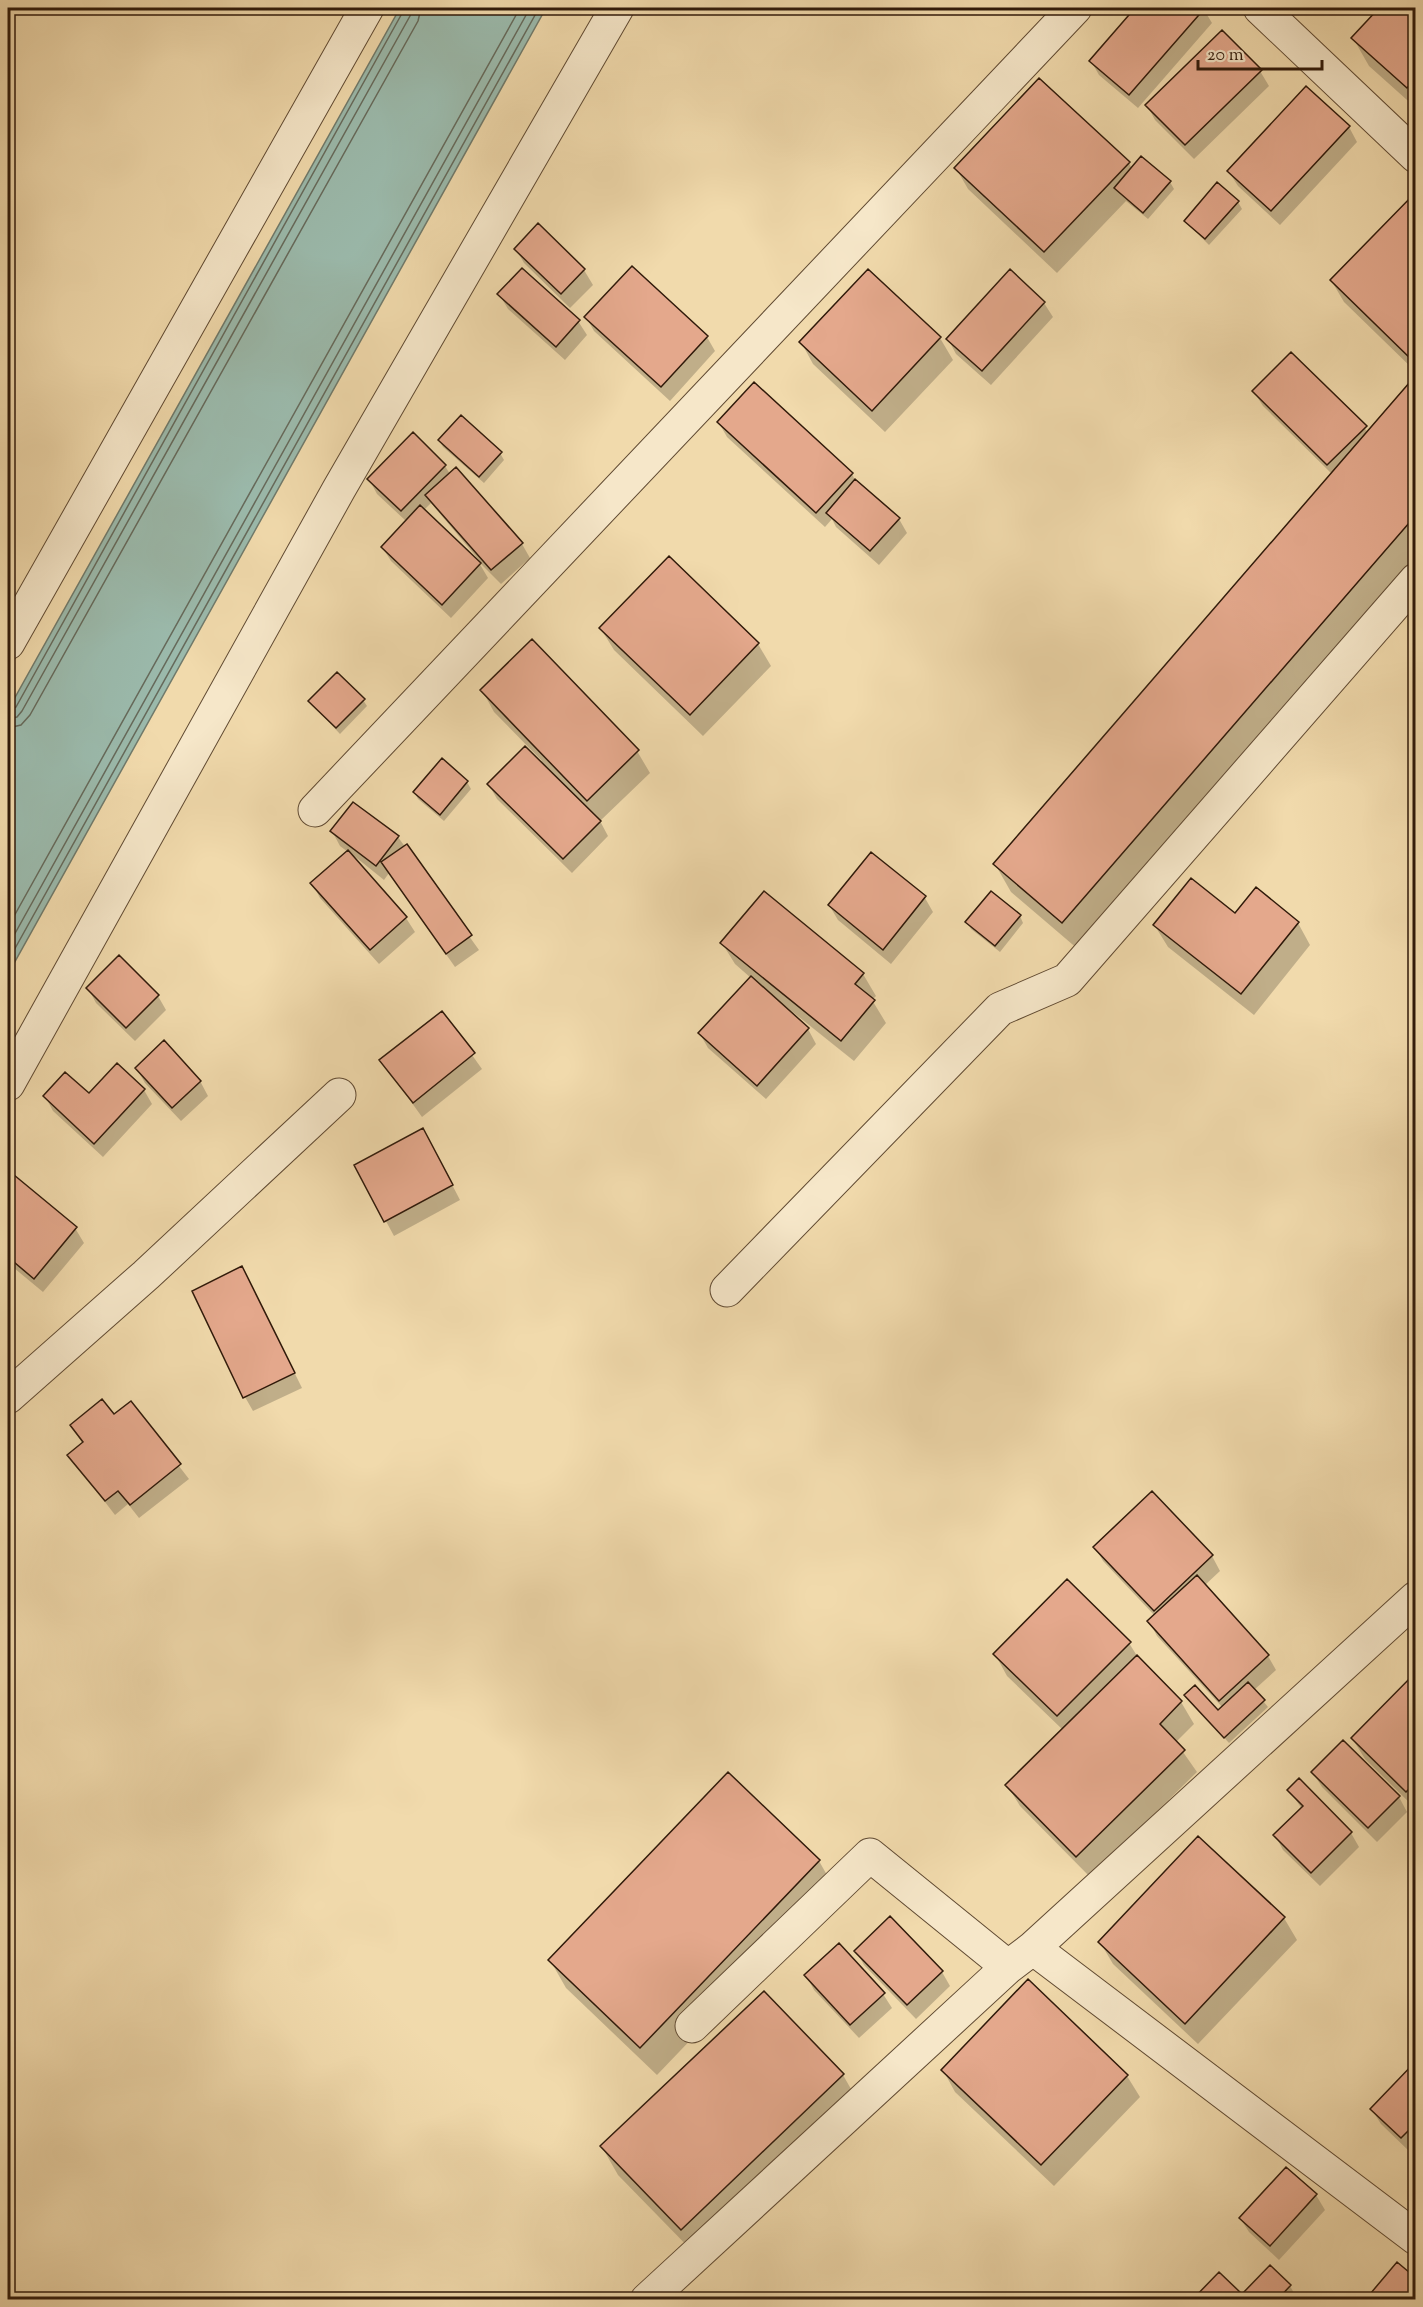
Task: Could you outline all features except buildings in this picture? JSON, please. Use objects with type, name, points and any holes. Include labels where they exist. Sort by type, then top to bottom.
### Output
[{"type":"street","points":[[8,643],[366,8]]},
{"type":"street","points":[[8,1084],[339,489],[617,8]]},
{"type":"street","points":[[315,810],[1075,8]]},
{"type":"street","points":[[1260,8],[1411,142]]},
{"type":"street","points":[[726,1290],[1000,1009],[1067,980],[1416,580]]},
{"type":"street","points":[[8,1397],[146,1275],[339,1095]]},
{"type":"street","points":[[647,2300],[1020,1957],[1416,1598]]},
{"type":"street","points":[[692,2026],[870,1855],[1020,1957],[1416,2238]]},
{"type":"water","points":[[400,8],[546,8],[8,974],[8,710]]}]
